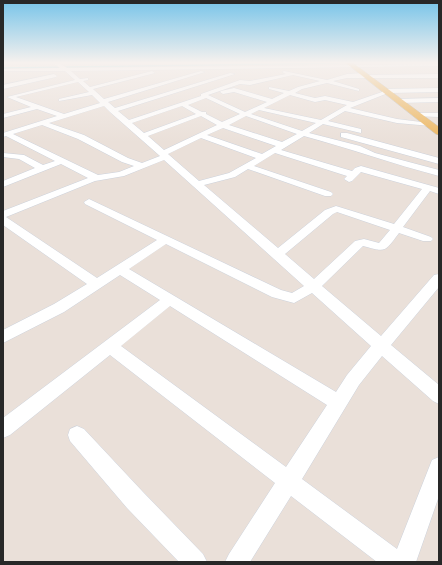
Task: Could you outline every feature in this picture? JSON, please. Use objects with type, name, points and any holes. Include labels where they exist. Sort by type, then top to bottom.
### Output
[{"type":"main road","points":[[387,91],[420,115],[439,126]]},
{"type":"main road","points":[[420,115],[439,132]]},
{"type":"street","points":[[3,102],[29,89]]},
{"type":"street","points":[[61,100],[95,89]]},
{"type":"street","points":[[106,105],[146,89]]},
{"type":"street","points":[[5,134],[63,116],[170,89]]},
{"type":"street","points":[[276,89],[315,100],[324,98],[352,104]]},
{"type":"street","points":[[3,215],[96,178],[121,174],[142,166],[200,135],[297,89]]},
{"type":"street","points":[[344,93],[359,90],[357,89]]},
{"type":"street","points":[[204,97],[203,94],[215,90],[222,92],[234,90],[247,92],[274,100],[289,101]]},
{"type":"street","points":[[197,184],[225,177],[247,166],[352,104],[387,91],[439,90]]},
{"type":"street","points":[[90,91],[439,396]]},
{"type":"street","points":[[218,102],[247,92]]},
{"type":"street","points":[[3,94],[63,116]]},
{"type":"street","points":[[127,123],[204,97],[245,114],[302,133],[437,170]]},
{"type":"street","points":[[401,101],[439,100]]},
{"type":"street","points":[[182,104],[202,113],[222,125],[282,145]]},
{"type":"street","points":[[306,105],[378,116],[398,122],[429,124]]},
{"type":"street","points":[[3,116],[38,107]]},
{"type":"street","points":[[258,108],[368,134]]},
{"type":"street","points":[[157,113],[182,121]]},
{"type":"street","points":[[142,136],[202,113]]},
{"type":"street","points":[[311,113],[364,126],[356,131]]},
{"type":"street","points":[[420,115],[439,115]]},
{"type":"street","points":[[369,122],[378,116]]},
{"type":"street","points":[[43,122],[81,137],[125,160],[142,166]]},
{"type":"street","points":[[313,127],[439,161]]},
{"type":"street","points":[[5,134],[96,178]]},
{"type":"street","points":[[200,135],[262,157]]},
{"type":"street","points":[[293,139],[345,154]]},
{"type":"street","points":[[89,202],[277,294],[294,298],[314,287],[359,243],[363,242],[382,247],[433,189],[366,170],[358,170],[352,177],[273,150]]},
{"type":"street","points":[[3,155],[21,157],[43,169]]},
{"type":"street","points":[[3,184],[62,161]]},
{"type":"street","points":[[247,166],[328,194]]},
{"type":"street","points":[[277,254],[329,212],[334,210],[343,210],[427,239]]},
{"type":"street","points":[[3,220],[97,284]]},
{"type":"street","points":[[3,337],[59,308],[166,240]]},
{"type":"street","points":[[120,269],[339,402]]},
{"type":"street","points":[[237,562],[339,402],[368,361],[424,298],[439,278]]},
{"type":"street","points":[[3,429],[169,300]]},
{"type":"street","points":[[109,346],[396,562]]},
{"type":"street","points":[[77,435],[195,562]]},
{"type":"street","points":[[404,562],[439,467]]}]
